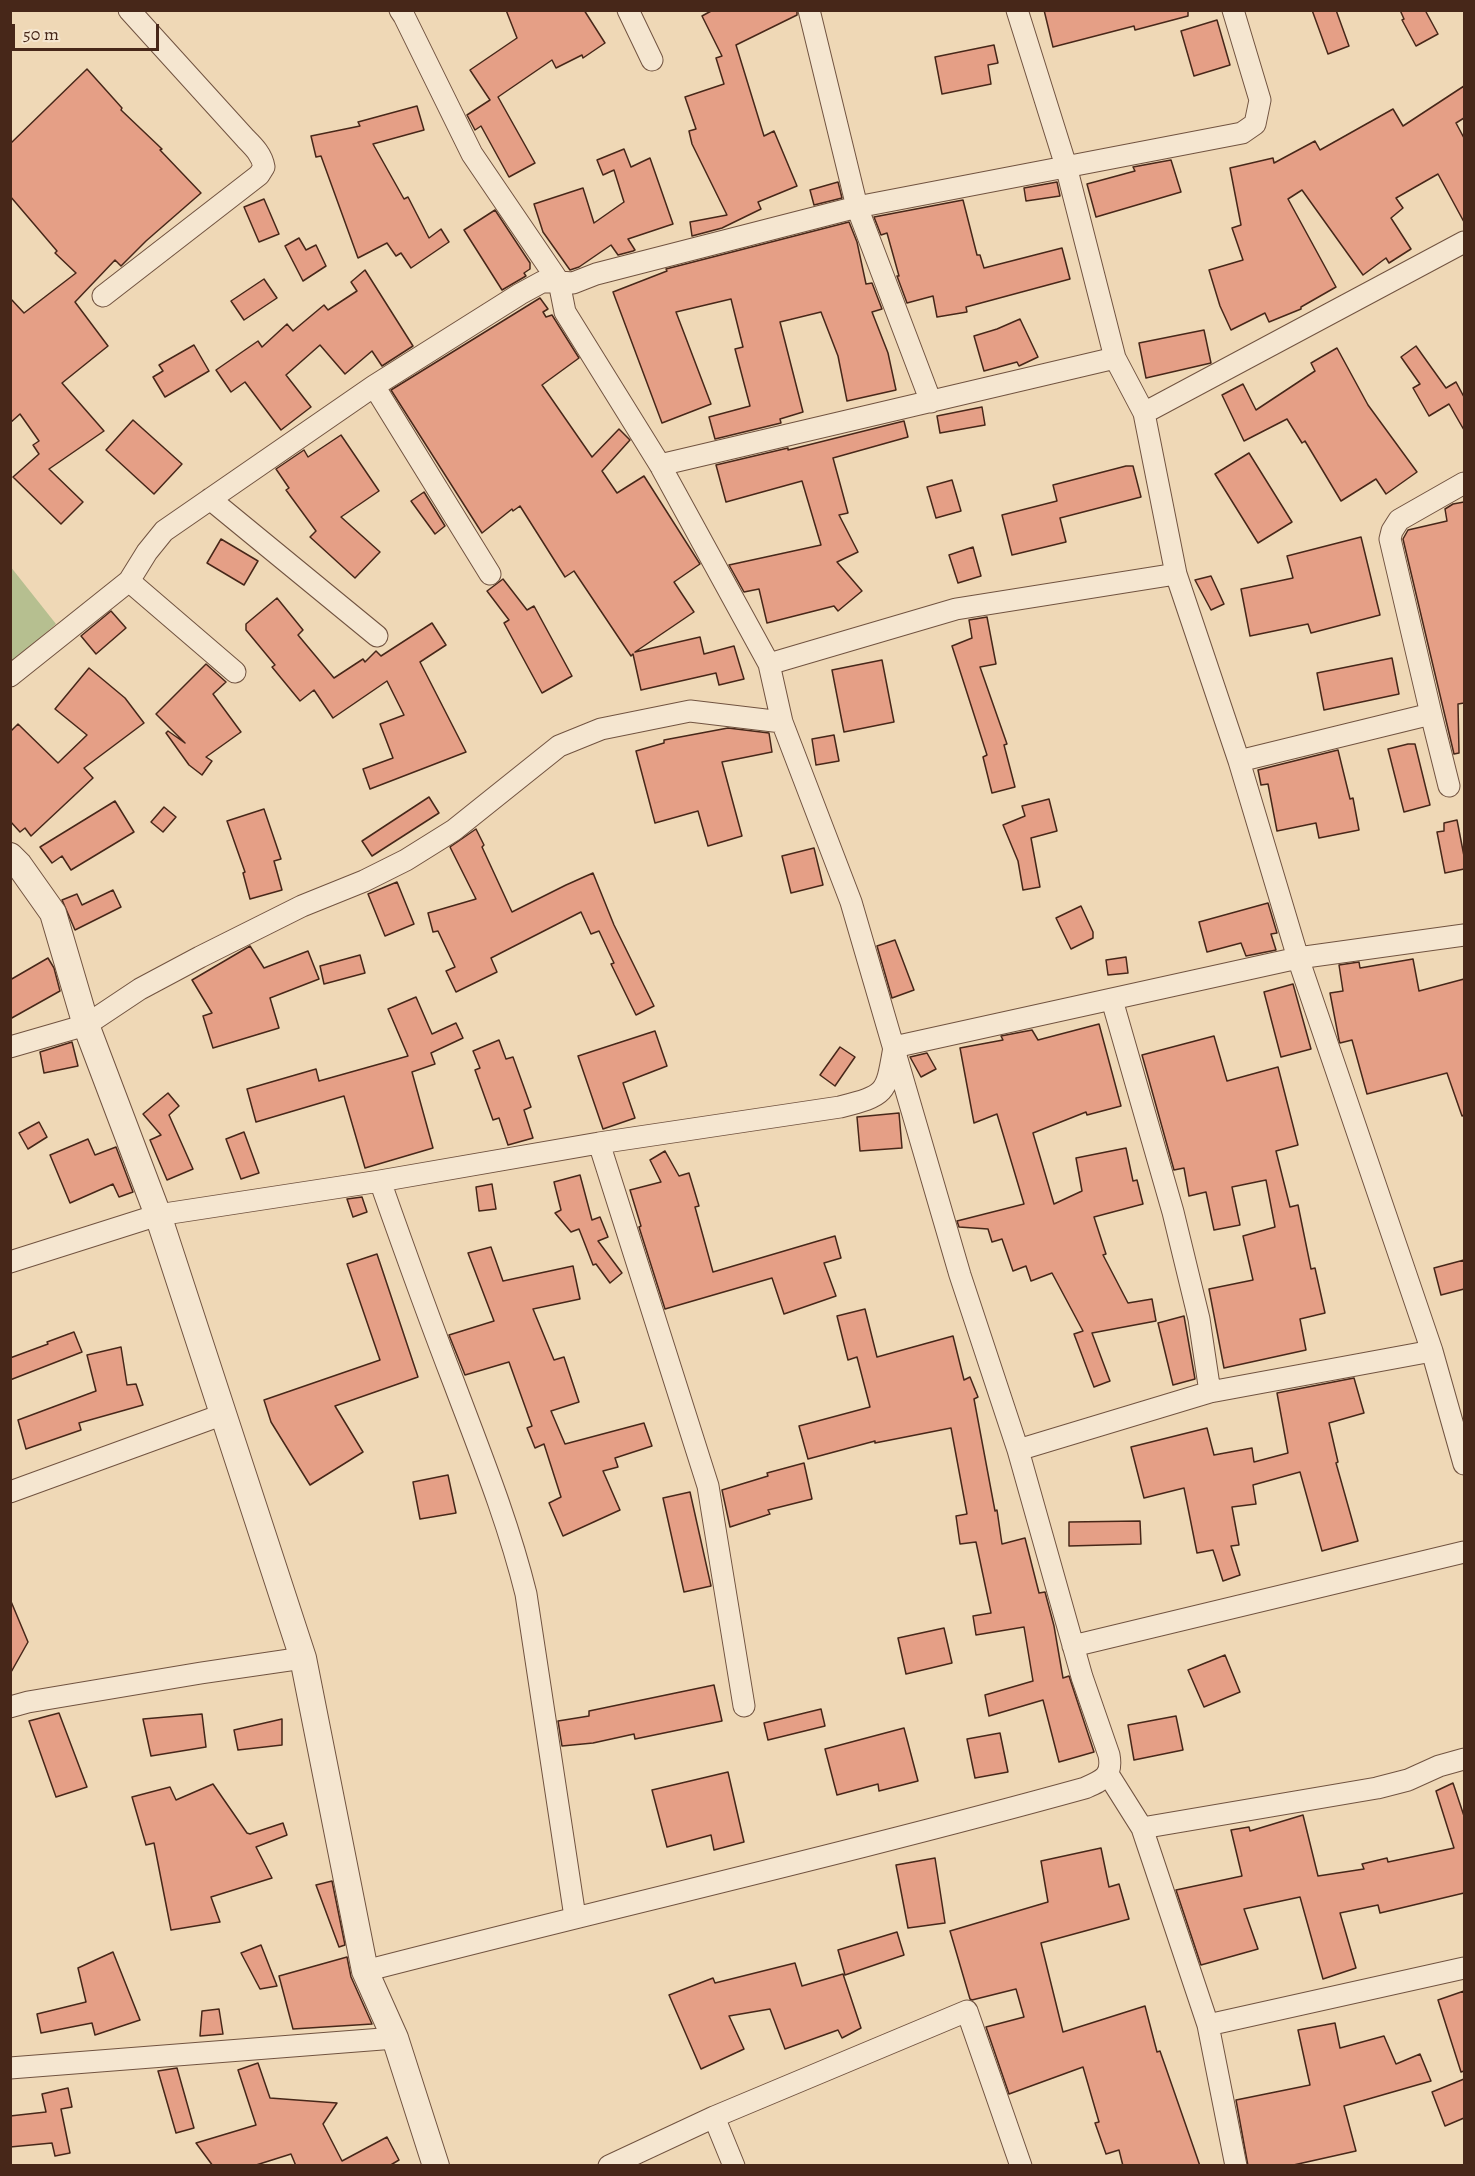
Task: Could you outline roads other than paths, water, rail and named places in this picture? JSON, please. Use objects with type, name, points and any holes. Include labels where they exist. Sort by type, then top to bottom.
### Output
[{"type":"street","points":[[103,296],[259,175],[264,167],[257,151],[129,10]]},
{"type":"street","points":[[365,1971],[968,1821],[1085,1788],[1101,1781],[1108,1774],[1111,1766],[1082,1677],[1018,1450],[960,1275],[851,902],[782,722],[769,664],[660,465],[565,312],[559,282],[472,154],[400,10]]},
{"type":"street","points":[[628,10],[652,60]]},
{"type":"street","points":[[809,10],[858,207],[931,402]]},
{"type":"street","points":[[1017,10],[1065,165],[1115,358],[1144,413],[1176,574],[1239,761],[1298,958],[1432,1351],[1464,1464]]},
{"type":"street","points":[[10,676],[129,581],[147,552],[164,531],[374,386],[542,282],[573,283],[596,274],[858,207],[1065,165],[1242,133],[1255,124],[1260,100],[1233,10]]},
{"type":"street","points":[[1144,413],[1464,242]]},
{"type":"street","points":[[660,465],[1115,358]]},
{"type":"street","points":[[374,386],[490,574]]},
{"type":"street","points":[[1449,786],[1390,539],[1399,520],[1464,483]]},
{"type":"street","points":[[210,499],[376,636]]},
{"type":"street","points":[[769,664],[956,609],[1176,574]]},
{"type":"street","points":[[129,581],[235,672]]},
{"type":"street","points":[[10,1047],[86,1025],[140,989],[200,957],[302,906],[364,881],[406,860],[454,830],[559,746],[601,729],[690,711],[782,722]]},
{"type":"street","points":[[1239,761],[1431,714]]},
{"type":"street","points":[[10,856],[53,913],[86,1025],[158,1215],[224,1414],[303,1658],[365,1971],[395,2038],[436,2166]]},
{"type":"street","points":[[894,1047],[1298,958],[1464,935]]},
{"type":"street","points":[[1112,1000],[1178,1233],[1199,1318],[1210,1392]]},
{"type":"street","points":[[10,1262],[158,1215],[380,1181],[600,1143],[840,1107],[872,1099],[888,1083],[894,1047]]},
{"type":"street","points":[[600,1143],[708,1486],[744,1706]]},
{"type":"street","points":[[380,1181],[417,1288],[501,1506],[516,1552],[528,1605],[575,1917]]},
{"type":"street","points":[[1018,1450],[1210,1392],[1432,1351]]},
{"type":"street","points":[[10,1492],[224,1414]]},
{"type":"street","points":[[1073,1646],[1464,1552]]},
{"type":"street","points":[[10,1707],[201,1673],[303,1658]]},
{"type":"street","points":[[1142,1828],[1377,1788],[1408,1780],[1464,1759]]},
{"type":"street","points":[[1108,1774],[1142,1828],[1208,2025],[1236,2166]]},
{"type":"street","points":[[1208,2025],[1464,1968]]},
{"type":"street","points":[[609,2166],[714,2117],[967,2011],[1021,2166]]},
{"type":"street","points":[[10,2068],[395,2038]]},
{"type":"street","points":[[714,2117],[734,2166]]}]
